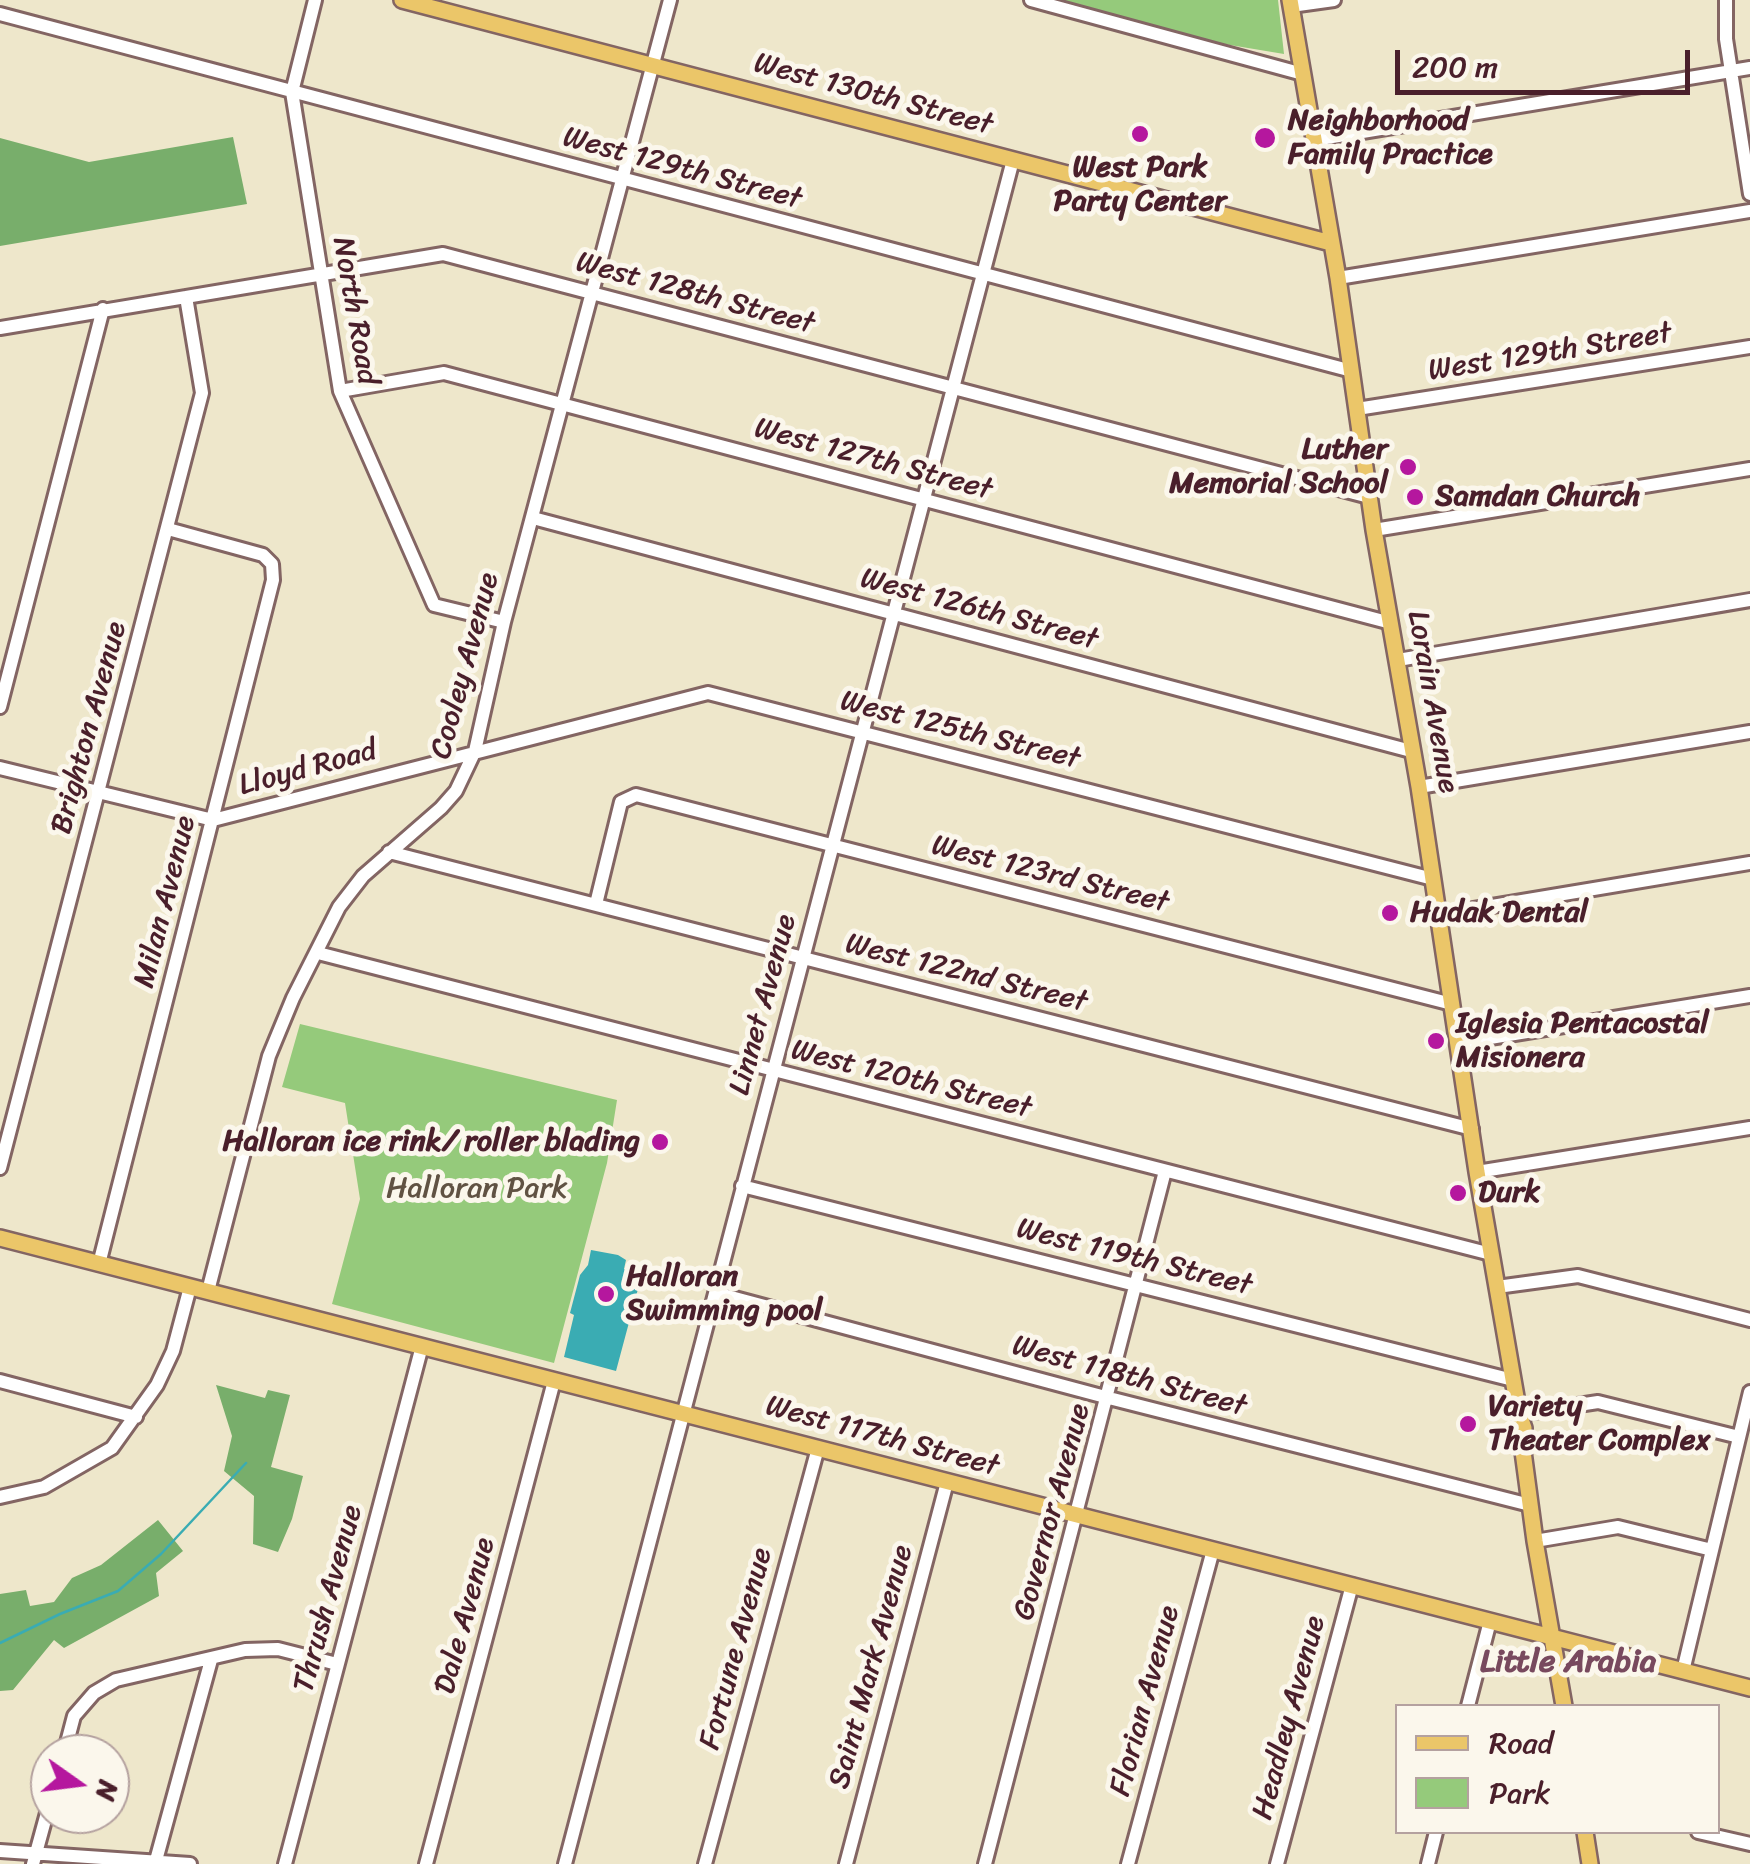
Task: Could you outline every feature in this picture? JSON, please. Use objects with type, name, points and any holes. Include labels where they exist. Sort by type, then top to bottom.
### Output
[{"type":"main road","name":"West 130th Street","points":[[402,0],[1331,243]]},
{"type":"main road","name":"Lorain Avenue","points":[[1290,3],[1338,278],[1374,530],[1398,660],[1477,1172],[1524,1428],[1522,1444],[1535,1541],[1564,1704]]},
{"type":"main road","name":"West 117th Street","points":[[0,1238],[1750,1688]]},
{"type":"main road","points":[[1585,1834],[1590,1864]]},
{"type":"street","name":"North Road","points":[[315,0],[292,92],[340,391],[434,605],[504,622]]},
{"type":"street","name":"Cooley Avenue","points":[[208,1292],[269,1056],[293,998],[339,907],[362,876],[427,822],[456,792],[474,751],[504,622],[670,0]]},
{"type":"street","points":[[1031,0],[1303,74]]},
{"type":"street","points":[[1290,3],[1334,0]]},
{"type":"street","points":[[1726,0],[1726,40],[1750,194]]},
{"type":"street","name":"West 129th Street","points":[[0,14],[1352,371]]},
{"type":"street","points":[[1314,140],[1750,68]]},
{"type":"street","name":"Linnet Avenue","points":[[565,1864],[1013,160]]},
{"type":"street","points":[[1338,278],[1750,211]]},
{"type":"street","name":"West 128th Street","points":[[0,328],[443,254],[1369,497]]},
{"type":"street","name":"Brighton Avenue","points":[[0,1168],[202,394],[186,297]]},
{"type":"street","points":[[0,707],[103,309]]},
{"type":"street","name":"West 129th Street","points":[[1357,408],[1750,347]]},
{"type":"street","name":"West 127th Street","points":[[340,391],[444,373],[1391,623]]},
{"type":"street","points":[[1374,530],[1750,468]]},
{"type":"street","name":"West 126th Street","points":[[533,518],[1412,751]]},
{"type":"street","name":"Milan Avenue","points":[[99,1264],[273,580],[272,564],[263,554],[168,529]]},
{"type":"street","points":[[1398,660],[1750,600]]},
{"type":"street","name":"West 125th Street","points":[[474,751],[708,693],[1432,879]]},
{"type":"street","points":[[1418,787],[1750,732]]},
{"type":"street","name":"Lloyd Road","points":[[213,820],[474,751]]},
{"type":"street","points":[[0,768],[213,820]]},
{"type":"street","name":"West 123rd Street","points":[[596,904],[621,802],[636,795],[1452,1004]]},
{"type":"street","name":"West 122nd Street","points":[[389,852],[1472,1129]]},
{"type":"street","points":[[1438,916],[1750,863]]},
{"type":"street","name":"West 120th Street","points":[[318,953],[1491,1254]]},
{"type":"street","points":[[1459,1043],[1750,996]]},
{"type":"street","points":[[1477,1172],[1750,1128]]},
{"type":"street","name":"Governor Avenue","points":[[985,1864],[1165,1171]]},
{"type":"street","name":"West 119th Street","points":[[742,1186],[1513,1380]]},
{"type":"street","points":[[1497,1287],[1578,1276],[1750,1320]]},
{"type":"street","points":[[0,1497],[44,1486],[112,1448],[157,1385],[173,1351],[190,1287]]},
{"type":"street","name":"West 118th Street","points":[[716,1293],[1530,1505]]},
{"type":"street","name":"Thrush Avenue","points":[[284,1864],[422,1346]]},
{"type":"street","points":[[0,1381],[136,1417]]},
{"type":"street","name":"Dale Avenue","points":[[426,1864],[554,1381]]},
{"type":"street","points":[[1683,1670],[1750,1392]]},
{"type":"street","points":[[1519,1414],[1598,1402],[1739,1437]]},
{"type":"street","name":"Fortune Avenue","points":[[705,1864],[818,1448]]},
{"type":"street","name":"Saint Mark Avenue","points":[[846,1864],[947,1482]]},
{"type":"street","points":[[1535,1541],[1618,1527],[1712,1550]]},
{"type":"street","name":"Florian Avenue","points":[[1128,1864],[1213,1550]]},
{"type":"street","name":"Headley Avenue","points":[[1277,1864],[1352,1585]]},
{"type":"street","points":[[1469,1704],[1490,1621]]},
{"type":"street","points":[[69,1734],[74,1716],[94,1694],[116,1680],[246,1650],[278,1649],[337,1664]]},
{"type":"street","points":[[156,1863],[211,1660]]},
{"type":"street","points":[[1428,1864],[1436,1834]]},
{"type":"street","points":[[1707,1834],[1750,1844]]},
{"type":"street","points":[[0,1850],[34,1858],[190,1864]]},
{"type":"green space","points":[[1056,0],[1278,0],[1284,54],[1212,42]]},
{"type":"green space","points":[[233,137],[247,204],[0,246],[0,138],[89,162]]},
{"type":"green space","name":"Halloran Park","points":[[300,1024],[617,1100],[607,1163],[554,1363],[332,1304],[360,1199],[345,1103],[282,1087]]},
{"type":"green space","points":[[216,1385],[265,1398],[268,1390],[290,1395],[271,1467],[303,1476],[278,1552],[253,1544],[254,1496],[224,1471],[232,1436]]},
{"type":"green space","points":[[158,1520],[183,1551],[156,1573],[159,1596],[64,1648],[54,1640],[13,1690],[0,1691],[0,1594],[26,1590],[30,1606],[54,1602],[72,1578],[101,1565]]},
{"type":"water","name":"Halloran Swimming pool","points":[[591,1250],[618,1255],[626,1260],[624,1269],[642,1274],[616,1371],[564,1357],[574,1315],[570,1313]]},
{"type":"waterway","points":[[0,1643],[118,1591],[161,1554],[246,1463]]},
{"type":"place","name":"West Park Party Center","points":[[1140,134]]},
{"type":"place","name":"Neighborhood Family Practice","points":[[1265,138]]},
{"type":"place","name":"Luther Memorial School","points":[[1408,467]]},
{"type":"place","name":"Samdan Church","points":[[1415,497]]},
{"type":"place","name":"Hudak Dental","points":[[1390,913]]},
{"type":"place","name":"Iglesia Pentacostal Misionera","points":[[1436,1041]]},
{"type":"place","name":"Halloran ice rink/ roller blading","points":[[660,1142]]},
{"type":"place","name":"Durk","points":[[1458,1193]]},
{"type":"place","name":"Halloran Swimming pool","points":[[606,1294]]},
{"type":"place","name":"Variety Theater Complex","points":[[1468,1424]]},
{"type":"district","name":"Little Arabia","points":[[1568,1663]]}]
